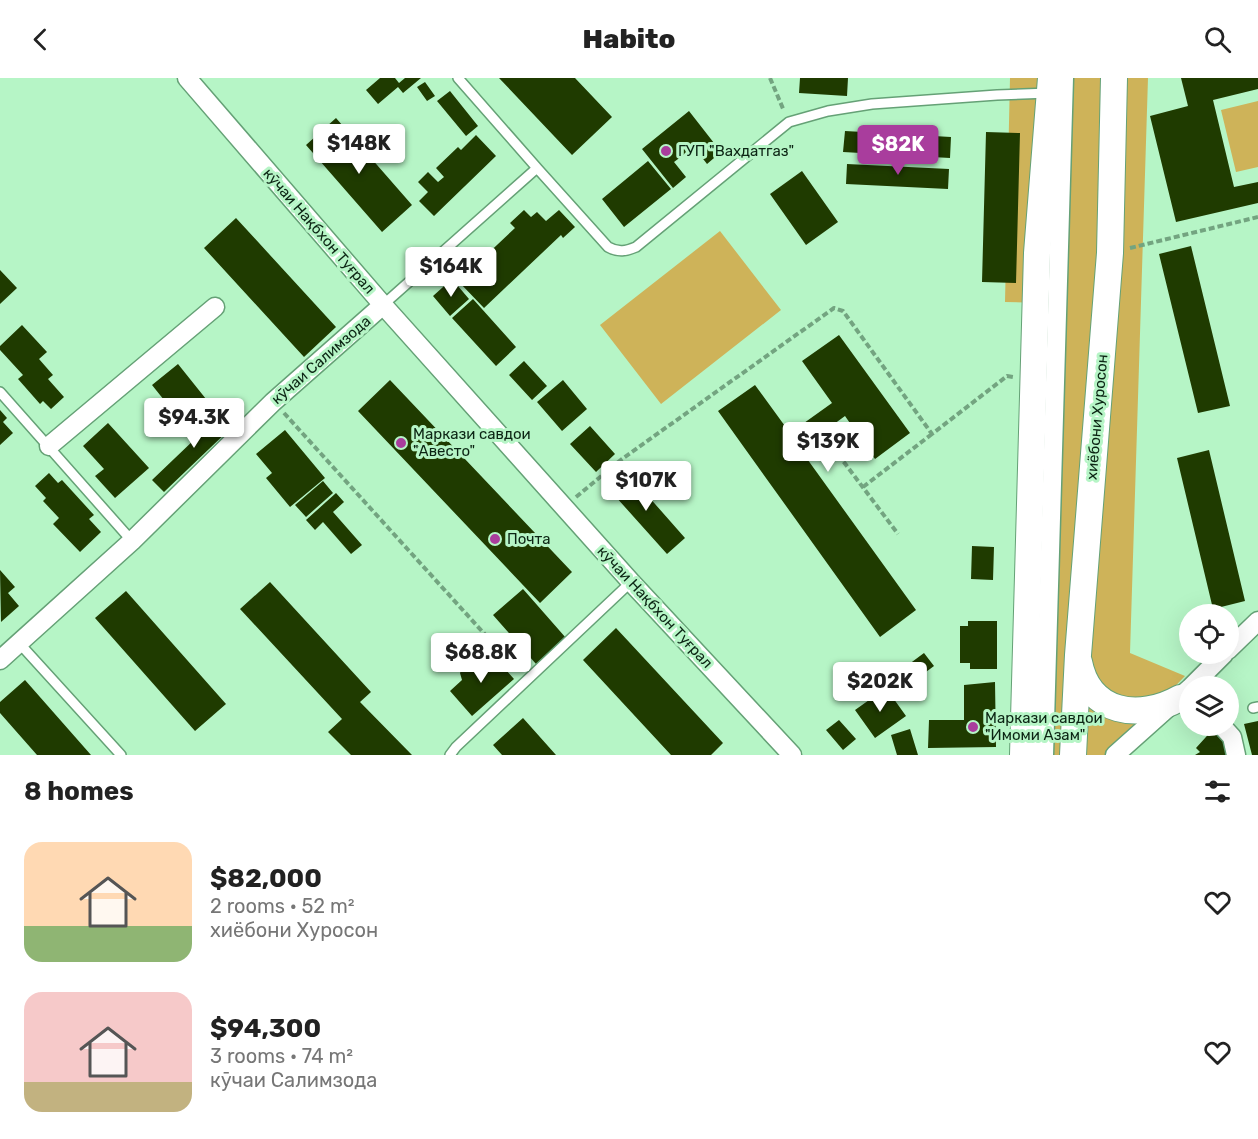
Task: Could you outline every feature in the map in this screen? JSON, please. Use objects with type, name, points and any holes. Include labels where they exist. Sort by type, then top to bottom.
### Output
[{"type":"street","name":"кӯчаи Нақбхон Туғрал","points":[[187,78],[383,305],[631,582],[792,755]]},
{"type":"street","name":"хиёбони Хуросон","points":[[1073,755],[1078,655],[1110,252],[1114,78]]},
{"type":"street","points":[[1023,755],[1037,253],[1056,83]]},
{"type":"street","points":[[1044,755],[1056,83]]},
{"type":"street","name":"кӯчаи Салимзода","points":[[0,660],[132,541],[273,402],[383,305]]},
{"type":"street","points":[[49,446],[216,306]]},
{"type":"street","points":[[1239,639],[1258,621]]},
{"type":"street","points":[[1078,655],[1080,669],[1087,683],[1105,702],[1117,709],[1131,712],[1152,710],[1167,706],[1179,698]]},
{"type":"street","points":[[1203,676],[1214,664]]},
{"type":"street","points":[[1116,755],[1179,699]]},
{"type":"street","points":[[1124,755],[1179,700]]},
{"type":"street","points":[[1231,736],[1236,755]]},
{"type":"lane","points":[[458,78],[608,247],[615,251],[636,247],[789,122],[828,111],[872,104],[997,94],[1056,83]]},
{"type":"lane","points":[[383,305],[537,168]]},
{"type":"lane","points":[[0,392],[132,541]]},
{"type":"lane","points":[[450,755],[631,582]]},
{"type":"lane","points":[[20,644],[121,755]]},
{"type":"path","points":[[771,78],[789,122]]},
{"type":"path","points":[[1110,252],[1258,218]]},
{"type":"path","points":[[564,507],[622,459],[834,308],[843,311],[932,435]]},
{"type":"path","points":[[863,487],[1007,376]]},
{"type":"path","points":[[273,402],[528,681]]},
{"type":"path","points":[[822,433],[898,534]]},
{"type":"shaded area","points":[[1010,78],[1148,78],[1130,653],[1185,676],[1179,676],[1179,682],[1109,755],[1029,755],[1044,303],[1005,302]]},
{"type":"shaded area","points":[[1258,101],[1258,167],[1236,172],[1221,110]]},
{"type":"shaded area","points":[[720,231],[781,310],[661,404],[600,325]]},
{"type":"building","points":[[380,78],[395,78],[399,83],[405,78],[421,78],[403,93],[398,87],[378,104],[366,90]]},
{"type":"building","points":[[499,78],[575,78],[612,117],[572,155]]},
{"type":"building","points":[[800,78],[848,78],[847,96],[799,93]]},
{"type":"building","points":[[1181,78],[1258,78],[1258,89],[1213,100],[1234,187],[1258,182],[1258,203],[1176,222],[1150,116],[1188,106]]},
{"type":"building","points":[[425,82],[435,96],[427,101],[417,87]]},
{"type":"building","points":[[450,91],[478,126],[466,136],[437,101]]},
{"type":"building","name":"ГУП \"Вахдатгаз\"","points":[[689,111],[721,152],[707,164],[694,147],[674,162],[686,177],[673,188],[642,149]]},
{"type":"building","points":[[336,118],[412,205],[382,232],[306,145]]},
{"type":"building","points":[[845,131],[951,137],[950,158],[843,152]]},
{"type":"building","points":[[986,132],[1020,133],[1016,283],[982,282]]},
{"type":"building","points":[[476,135],[496,156],[434,216],[419,201],[428,192],[418,182],[428,172],[438,182],[444,177],[436,168],[458,147],[461,150]]},
{"type":"building","points":[[648,161],[671,189],[624,227],[602,199]]},
{"type":"building","points":[[847,164],[949,169],[948,189],[846,184]]},
{"type":"building","points":[[802,171],[838,222],[806,245],[770,194]]},
{"type":"building","points":[[524,210],[531,217],[537,212],[546,221],[559,210],[575,227],[563,238],[561,235],[484,308],[459,282],[466,276],[459,269],[475,255],[480,261],[515,228],[510,223]]},
{"type":"building","points":[[236,218],[336,327],[304,357],[204,248]]},
{"type":"building","points":[[1191,246],[1230,406],[1198,413],[1159,254]]},
{"type":"building","points":[[0,270],[17,288],[0,304]]},
{"type":"building","points":[[452,279],[469,299],[450,316],[433,296]]},
{"type":"building","points":[[473,299],[516,347],[496,366],[452,318]]},
{"type":"building","points":[[22,325],[47,352],[39,359],[53,375],[48,379],[64,397],[51,409],[43,401],[40,404],[18,379],[23,375],[0,350],[0,346]]},
{"type":"building","points":[[839,335],[910,433],[875,459],[845,416],[800,449],[916,610],[880,637],[718,411],[755,385],[790,433],[832,403],[802,361]]},
{"type":"building","points":[[524,361],[547,386],[532,400],[509,375]]},
{"type":"building","points":[[178,364],[210,404],[184,425],[152,385]]},
{"type":"building","points":[[390,380],[572,572],[540,603],[358,411]]},
{"type":"building","points":[[563,380],[587,409],[562,431],[537,402]]},
{"type":"building","points":[[212,409],[231,428],[164,492],[152,480],[197,437],[190,430]]},
{"type":"building","points":[[0,410],[7,418],[3,422],[13,433],[0,445]]},
{"type":"building","points":[[108,423],[149,468],[115,498],[95,476],[104,469],[83,446]]},
{"type":"building","points":[[590,426],[615,454],[596,472],[570,444]]},
{"type":"building","points":[[285,430],[325,478],[290,507],[266,478],[272,473],[256,454]]},
{"type":"building","points":[[1209,450],[1245,601],[1233,604],[1212,604],[1177,458]]},
{"type":"building","points":[[626,471],[685,538],[667,554],[607,487]]},
{"type":"building","points":[[49,473],[58,483],[62,480],[94,515],[89,519],[101,532],[80,552],[53,524],[59,518],[43,501],[46,498],[35,486]]},
{"type":"building","points":[[323,481],[333,493],[306,517],[295,505]]},
{"type":"building","points":[[336,493],[344,502],[333,512],[362,545],[351,554],[323,522],[315,530],[306,520]]},
{"type":"building","points":[[972,546],[994,547],[993,580],[971,579]]},
{"type":"building","points":[[0,570],[15,587],[8,593],[19,606],[1,622]]},
{"type":"building","points":[[270,582],[371,692],[360,702],[412,755],[351,755],[328,732],[342,719],[240,609]]},
{"type":"building","points":[[523,589],[566,638],[536,664],[493,615]]},
{"type":"building","points":[[126,591],[226,704],[195,731],[95,618]]},
{"type":"building","points":[[968,621],[997,621],[997,669],[970,669],[970,663],[960,663],[960,626],[968,626]]},
{"type":"building","points":[[616,628],[723,743],[711,755],[671,755],[583,660]]},
{"type":"building","points":[[924,653],[934,666],[895,695],[885,682]]},
{"type":"building","points":[[492,654],[514,679],[472,716],[450,691],[462,680],[460,673],[463,666],[470,663],[478,666]]},
{"type":"building","points":[[25,680],[91,755],[37,755],[0,713],[0,702]]},
{"type":"building","points":[[995,682],[996,747],[928,748],[929,720],[964,720],[964,685]]},
{"type":"building","points":[[886,688],[906,716],[875,738],[855,710]]},
{"type":"building","points":[[523,718],[556,755],[502,755],[493,745]]},
{"type":"building","points":[[839,720],[856,739],[843,750],[826,730]]},
{"type":"building","points":[[1258,721],[1258,755],[1252,755],[1244,724]]},
{"type":"building","points":[[910,729],[918,755],[897,755],[891,735]]},
{"type":"building","points":[[1207,736],[1225,736],[1230,741],[1229,755],[1195,755],[1200,752],[1196,748]]},
{"type":"place","name":"ГУП \"Вахдатгаз\"","points":[[666,151]]},
{"type":"place","name":"Маркази савдои \"Авесто\"","points":[[401,443]]},
{"type":"place","name":"Почта","points":[[495,539]]},
{"type":"place","name":"Маркази савдои \"Имоми Азам\"","points":[[973,727]]}]
